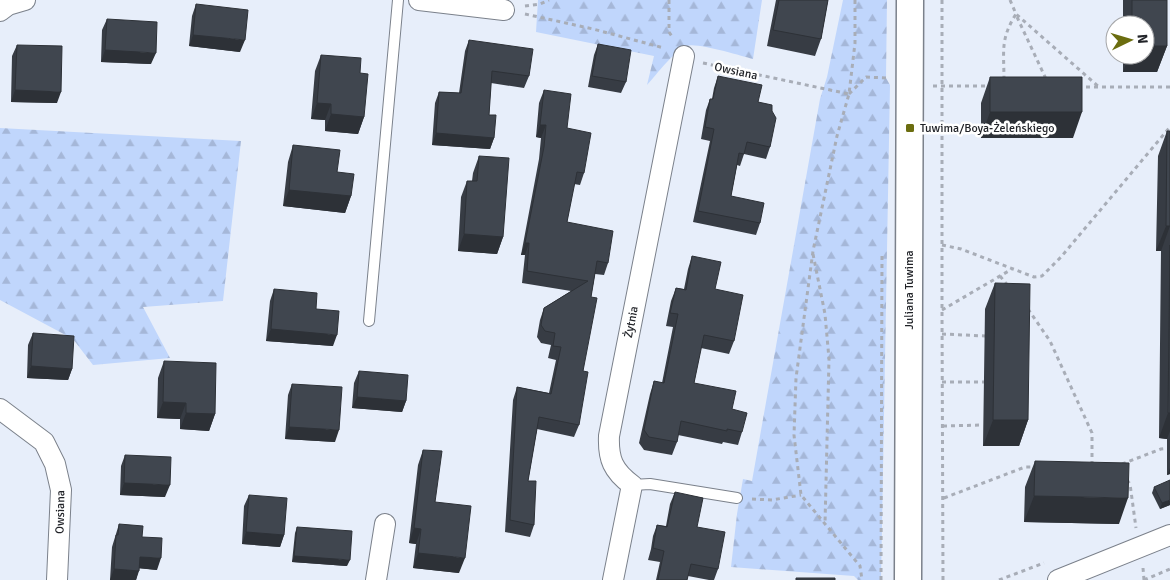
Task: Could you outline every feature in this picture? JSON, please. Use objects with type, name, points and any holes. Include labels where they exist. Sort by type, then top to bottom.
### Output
[{"type":"street","points":[[0,11],[8,5],[25,0]]},
{"type":"street","points":[[419,0],[504,10]]},
{"type":"street","name":"Juliana Tuwima","points":[[908,580],[910,0]]},
{"type":"street","name":"Żytnia","points":[[632,485],[621,477],[613,466],[608,451],[608,436],[684,56]]},
{"type":"street","name":"Owsiana","points":[[0,409],[44,442],[55,464],[61,490],[57,580]]},
{"type":"street","points":[[613,580],[632,485]]},
{"type":"street","points":[[376,580],[385,524]]},
{"type":"street","points":[[1058,580],[1170,535]]},
{"type":"lane","points":[[369,321],[398,0]]},
{"type":"lane","points":[[632,485],[650,484],[737,498]]},
{"type":"path","points":[[504,10],[540,4],[549,0]]},
{"type":"path","points":[[669,0],[669,32],[684,56]]},
{"type":"path","points":[[855,0],[855,43],[849,94],[837,136],[813,251],[796,378],[794,435],[801,495],[860,566],[862,580]]},
{"type":"path","points":[[942,0],[943,580]]},
{"type":"path","points":[[1010,0],[1050,87]]},
{"type":"path","name":"Owsiana","points":[[504,10],[647,43],[705,64],[849,94]]},
{"type":"path","points":[[1004,86],[1004,40],[1007,28],[1016,14]]},
{"type":"path","points":[[1016,14],[1099,87]]},
{"type":"path","points":[[849,94],[866,77],[886,78],[890,85]]},
{"type":"path","points":[[942,86],[995,86]]},
{"type":"path","points":[[1070,87],[1170,87]]},
{"type":"path","points":[[942,245],[961,249],[1034,277],[1042,276],[1062,257],[1170,127]]},
{"type":"path","points":[[813,251],[825,314],[829,359],[825,524]]},
{"type":"path","points":[[942,310],[1012,269]]},
{"type":"path","points":[[1000,276],[1011,289]]},
{"type":"path","points":[[1022,302],[1050,341],[1092,433],[1092,474]]},
{"type":"path","points":[[942,334],[985,336]]},
{"type":"path","points":[[942,382],[984,382]]},
{"type":"path","points":[[943,426],[984,425]]},
{"type":"path","points":[[1114,467],[1170,448]]},
{"type":"path","points":[[944,498],[1026,467],[1042,467]]},
{"type":"path","points":[[1084,467],[1100,467]]},
{"type":"path","points":[[1124,478],[1130,484],[1140,546]]},
{"type":"path","points":[[737,498],[772,500],[801,495]]},
{"type":"path","points":[[1143,580],[1170,569]]},
{"type":"green space","points":[[538,0],[762,0],[753,59],[699,46],[687,46],[671,58],[647,85],[654,56],[536,32]]},
{"type":"green space","points":[[843,0],[887,0],[886,78],[890,85],[881,580],[858,580],[854,576],[731,567],[743,479],[752,481],[820,99],[827,77]]},
{"type":"green space","points":[[0,128],[241,141],[223,301],[143,307],[170,358],[93,365],[73,339],[0,300]]},
{"type":"building","points":[[779,0],[828,0],[821,39],[773,30]]},
{"type":"building","points":[[1132,0],[1167,0],[1167,46],[1155,46],[1155,15],[1132,15]]},
{"type":"building","points":[[196,4],[248,10],[245,40],[193,35]]},
{"type":"building","points":[[107,19],[157,22],[156,53],[105,50]]},
{"type":"building","points":[[469,40],[533,49],[529,76],[492,71],[489,115],[496,115],[494,138],[436,133],[439,92],[461,93]]},
{"type":"building","points":[[598,44],[631,50],[626,82],[592,76]]},
{"type":"building","points":[[17,45],[62,46],[61,92],[15,90]]},
{"type":"building","points":[[321,55],[361,58],[360,73],[368,74],[364,117],[331,114],[331,104],[317,103]]},
{"type":"building","points":[[718,76],[762,85],[758,102],[772,105],[772,111],[776,118],[770,147],[747,142],[744,154],[739,153],[731,196],[764,203],[760,223],[698,211],[714,129],[705,127],[710,99],[713,99]]},
{"type":"building","points":[[990,77],[1082,77],[1082,112],[990,112]]},
{"type":"building","points":[[544,90],[571,94],[567,128],[591,133],[584,173],[577,172],[567,222],[613,231],[608,263],[597,261],[591,297],[597,298],[583,371],[588,372],[579,425],[539,417],[528,481],[536,481],[534,525],[510,520],[517,387],[551,394],[561,347],[553,346],[555,333],[545,331],[541,325],[544,308],[588,281],[527,271],[529,243],[525,243],[544,147],[546,125],[540,125]]},
{"type":"building","points":[[1167,131],[1170,131],[1170,226],[1166,226]]},
{"type":"building","points":[[293,145],[340,150],[337,172],[354,174],[351,196],[289,190]]},
{"type":"building","points":[[479,156],[509,158],[503,237],[464,234],[467,181],[477,181]]},
{"type":"building","points":[[1170,245],[1170,413],[1168,413]]},
{"type":"building","points":[[692,256],[721,262],[715,289],[743,295],[734,341],[704,335],[694,383],[736,391],[732,409],[747,413],[742,432],[727,429],[727,431],[681,421],[677,442],[649,437],[644,430],[654,381],[664,383],[678,314],[670,313],[676,288],[686,290]]},
{"type":"building","points":[[995,283],[1030,284],[1028,420],[993,420]]},
{"type":"building","points":[[274,289],[317,293],[316,309],[339,311],[337,335],[271,329]]},
{"type":"building","points":[[33,333],[74,336],[72,369],[31,366]]},
{"type":"building","points":[[164,361],[216,363],[215,414],[186,413],[186,403],[163,402]]},
{"type":"building","points":[[359,371],[408,375],[406,401],[357,397]]},
{"type":"building","points":[[292,384],[342,387],[339,430],[289,427]]},
{"type":"building","points":[[423,450],[442,451],[435,502],[471,506],[465,558],[418,553],[421,529],[414,528]]},
{"type":"building","points":[[125,455],[171,457],[170,485],[124,483]]},
{"type":"building","points":[[1035,461],[1129,463],[1128,498],[1034,496]]},
{"type":"building","points":[[1170,480],[1170,500],[1162,503],[1154,487]]},
{"type":"building","points":[[675,492],[703,498],[697,527],[725,532],[718,569],[691,564],[687,580],[658,580],[664,551],[653,548],[657,525],[667,527]]},
{"type":"building","points":[[249,495],[287,498],[284,535],[246,532]]},
{"type":"building","points":[[119,524],[143,526],[142,537],[162,538],[161,558],[140,557],[139,571],[114,569],[116,535],[118,535]]},
{"type":"building","points":[[297,527],[352,531],[350,560],[294,556]]},
{"type":"building","points":[[796,578],[835,578],[835,580],[796,580]]},
{"type":"place","name":"Tuwima/Boya-Żeleńskiego","points":[[910,128]]}]
